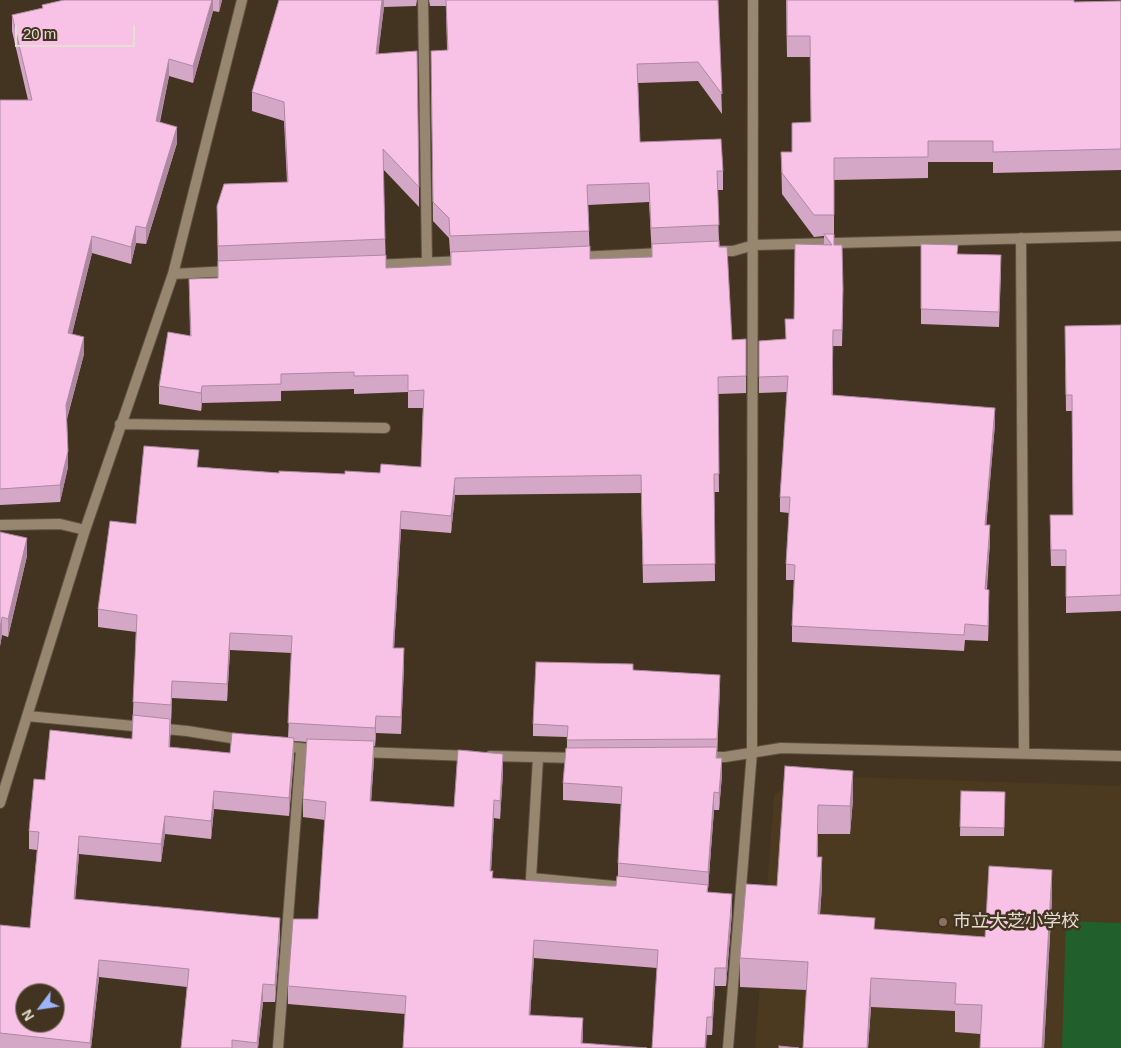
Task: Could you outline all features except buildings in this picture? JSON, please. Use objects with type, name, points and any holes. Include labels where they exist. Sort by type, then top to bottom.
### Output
[{"type":"street","points":[[0,803],[85,530],[173,274],[242,0]]},
{"type":"street","points":[[423,0],[426,262]]},
{"type":"street","points":[[728,1048],[735,898],[752,752],[753,0]]},
{"type":"street","points":[[703,252],[732,251],[754,245],[1121,236]]},
{"type":"street","points":[[1021,238],[1024,753]]},
{"type":"street","points":[[565,257],[673,253]]},
{"type":"street","points":[[358,266],[476,260]]},
{"type":"street","points":[[173,274],[241,271]]},
{"type":"street","points":[[120,424],[385,428]]},
{"type":"street","points":[[0,525],[60,524],[85,530]]},
{"type":"street","points":[[27,716],[187,731],[253,742]]},
{"type":"street","points":[[272,745],[300,750],[330,751]]},
{"type":"street","points":[[695,757],[725,757],[781,748],[1121,756]]},
{"type":"street","points":[[278,1048],[300,750]]},
{"type":"street","points":[[350,751],[587,758]]},
{"type":"street","points":[[538,758],[531,878],[630,888]]},
{"type":"shaded area","name":"市立大芝小学校","points":[[795,775],[1121,786],[1121,1048],[755,1048],[774,796]]},
{"type":"green space","points":[[1066,921],[1121,923],[1121,1048],[1062,1048]]},
{"type":"place","name":"市立大芝小学校","points":[[943,922]]}]
